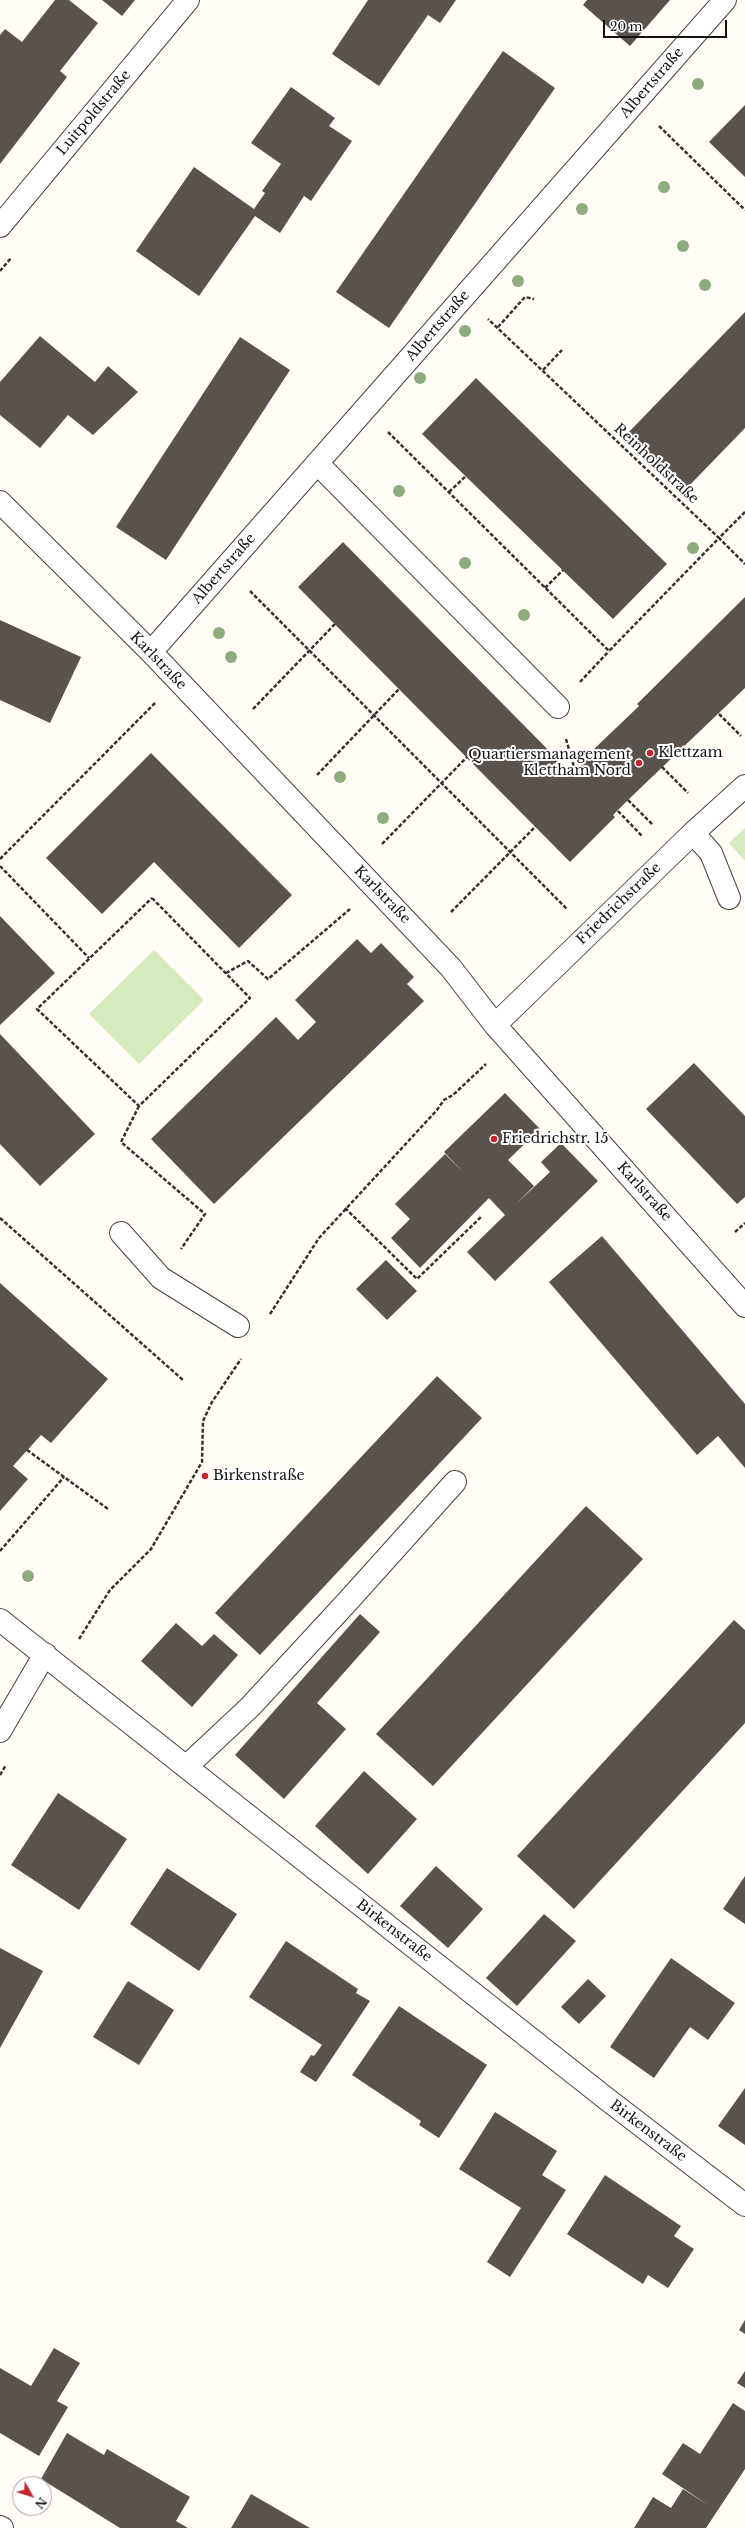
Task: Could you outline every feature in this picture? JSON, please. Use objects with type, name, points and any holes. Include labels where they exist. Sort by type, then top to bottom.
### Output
[{"type":"street","name":"Luitpoldstraße","points":[[0,226],[188,0]]},
{"type":"street","name":"Albertstraße","points":[[150,652],[725,0]]},
{"type":"street","points":[[317,463],[558,707]]},
{"type":"street","name":"Karlstraße","points":[[0,502],[150,652],[451,968],[495,1025],[745,1306]]},
{"type":"street","name":"Friedrichstraße","points":[[495,1025],[693,833],[745,786]]},
{"type":"street","points":[[693,833],[711,852],[729,898]]},
{"type":"street","points":[[121,1233],[161,1278],[238,1326]]},
{"type":"street","points":[[186,1767],[256,1701],[455,1482]]},
{"type":"street","name":"Birkenstraße","points":[[0,1620],[62,1667],[186,1767],[608,2100],[745,2205]]},
{"type":"street","points":[[0,1731],[45,1654]]},
{"type":"path","points":[[634,103],[745,210]]},
{"type":"path","name":"Reinholdstraße","points":[[464,296],[745,564]]},
{"type":"path","points":[[498,328],[525,297],[534,299]]},
{"type":"path","points":[[542,370],[562,350]]},
{"type":"path","points":[[365,409],[609,651]]},
{"type":"path","points":[[449,492],[466,476]]},
{"type":"path","points":[[558,707],[609,651],[745,512]]},
{"type":"path","points":[[226,567],[569,910]]},
{"type":"path","points":[[545,588],[563,570]]},
{"type":"path","points":[[253,709],[335,624]]},
{"type":"path","points":[[0,859],[177,680]]},
{"type":"path","points":[[317,775],[399,689]]},
{"type":"path","points":[[719,714],[741,736]]},
{"type":"path","points":[[382,844],[467,758]]},
{"type":"path","points":[[662,767],[690,795]]},
{"type":"path","points":[[628,800],[656,828]]},
{"type":"path","points":[[618,811],[645,839]]},
{"type":"path","points":[[451,912],[536,826]]},
{"type":"path","points":[[0,866],[89,958]]},
{"type":"path","points":[[139,1106],[37,1009],[152,898],[250,998],[139,1106],[121,1142],[206,1214],[161,1278]]},
{"type":"path","points":[[226,973],[248,962],[268,979],[354,906]]},
{"type":"path","points":[[268,1317],[319,1238],[345,1208],[437,1110],[444,1100],[453,1095],[510,1041]]},
{"type":"path","points":[[345,1208],[417,1279],[482,1216]]},
{"type":"path","points":[[0,1218],[183,1380]]},
{"type":"path","points":[[735,1232],[745,1223]]},
{"type":"path","points":[[62,1667],[110,1590],[151,1549],[202,1462],[203,1421],[212,1402],[243,1356]]},
{"type":"path","points":[[27,1450],[108,1509]]},
{"type":"path","points":[[0,1552],[64,1477]]},
{"type":"green space","points":[[745,828],[745,861],[729,843]]},
{"type":"green space","points":[[154,950],[204,1000],[139,1064],[89,1014]]},
{"type":"building","points":[[55,0],[69,0],[98,23],[60,71],[67,77],[0,164],[0,35],[5,29],[22,42]]},
{"type":"building","points":[[102,0],[135,0],[122,16]]},
{"type":"building","points":[[368,0],[456,0],[440,23],[428,15],[379,86],[332,54]]},
{"type":"building","points":[[587,0],[670,0],[630,46],[583,5]]},
{"type":"building","points":[[503,51],[555,88],[389,328],[336,292]]},
{"type":"building","points":[[291,87],[335,118],[329,126],[352,141],[311,201],[304,196],[280,233],[255,216],[199,296],[136,251],[194,167],[254,209],[265,193],[262,191],[281,164],[251,143]]},
{"type":"building","points":[[745,105],[745,177],[709,142]]},
{"type":"building","points":[[745,312],[745,428],[685,490],[627,434]]},
{"type":"building","points":[[40,336],[95,382],[108,366],[138,392],[93,435],[68,415],[40,448],[0,415],[0,382]]},
{"type":"building","points":[[240,337],[290,370],[166,560],[116,527]]},
{"type":"building","points":[[476,378],[667,564],[613,619],[422,434]]},
{"type":"building","points":[[343,542],[570,772],[639,706],[637,704],[745,597],[745,688],[628,800],[613,815],[615,817],[570,862],[298,587]]},
{"type":"building","points":[[0,620],[81,657],[50,723],[0,700]]},
{"type":"building","points":[[151,753],[292,895],[239,948],[154,862],[102,914],[46,858]]},
{"type":"building","points":[[0,916],[55,973],[0,1025]]},
{"type":"building","points":[[357,939],[371,953],[381,943],[414,977],[407,984],[424,1001],[214,1204],[151,1139],[276,1017],[298,1040],[316,1022],[295,1000]]},
{"type":"building","points":[[0,1034],[95,1134],[40,1186],[0,1144]]},
{"type":"building","points":[[694,1063],[745,1116],[745,1197],[737,1204],[646,1109]]},
{"type":"building","points":[[505,1093],[540,1129],[508,1160],[534,1186],[516,1204],[550,1172],[541,1162],[561,1143],[598,1181],[495,1281],[467,1252],[505,1215],[489,1198],[420,1268],[391,1238],[410,1219],[395,1204],[445,1154],[464,1173],[444,1152]]},
{"type":"building","points":[[602,1236],[745,1404],[745,1468],[718,1436],[697,1455],[549,1282]]},
{"type":"building","points":[[386,1260],[417,1291],[387,1320],[356,1289]]},
{"type":"building","points":[[0,1283],[108,1379],[51,1443],[41,1435],[13,1466],[28,1479],[0,1511]]},
{"type":"building","points":[[437,1376],[482,1418],[260,1655],[215,1613]]},
{"type":"building","points":[[586,1506],[643,1559],[433,1786],[376,1734]]},
{"type":"building","points":[[360,1614],[380,1632],[317,1703],[346,1729],[284,1799],[235,1755]]},
{"type":"building","points":[[734,1620],[745,1630],[745,1723],[574,1909],[517,1856]]},
{"type":"building","points":[[176,1623],[202,1646],[214,1634],[238,1655],[192,1707],[141,1661]]},
{"type":"building","points":[[364,1771],[417,1819],[368,1874],[315,1826]]},
{"type":"building","points":[[58,1793],[127,1839],[79,1910],[11,1865]]},
{"type":"building","points":[[436,1866],[483,1909],[448,1948],[400,1906]]},
{"type":"building","points":[[167,1868],[237,1914],[199,1971],[130,1924]]},
{"type":"building","points":[[745,1876],[745,1924],[723,1909]]},
{"type":"building","points":[[544,1914],[576,1941],[517,2006],[486,1978]]},
{"type":"building","points":[[286,1941],[358,1989],[356,1993],[370,2001],[316,2082],[300,2072],[311,2055],[314,2056],[322,2045],[249,1997]]},
{"type":"building","points":[[0,1948],[43,1971],[0,2048]]},
{"type":"building","points":[[671,1958],[735,2003],[708,2040],[690,2027],[654,2078],[610,2047]]},
{"type":"building","points":[[588,1979],[606,1996],[579,2024],[561,2007]]},
{"type":"building","points":[[128,1981],[174,2010],[139,2065],[93,2037]]},
{"type":"building","points":[[399,2006],[487,2065],[439,2138],[419,2125],[421,2121],[352,2075]]},
{"type":"building","points":[[745,2088],[745,2145],[718,2126]]},
{"type":"building","points":[[495,2112],[557,2151],[542,2175],[566,2190],[510,2277],[487,2262],[521,2208],[459,2169]]},
{"type":"building","points":[[605,2175],[681,2226],[674,2236],[694,2249],[668,2288],[648,2275],[643,2284],[567,2234]]},
{"type":"building","points":[[745,2320],[745,2334],[739,2330]]},
{"type":"building","points":[[54,2348],[80,2363],[57,2401],[68,2407],[39,2456],[0,2433],[0,2368],[31,2386]]},
{"type":"building","points":[[745,2371],[745,2388],[737,2383]]},
{"type":"building","points":[[733,2403],[745,2411],[745,2469],[706,2528],[634,2528],[653,2497],[671,2508],[683,2489],[708,2505],[662,2474],[683,2443],[700,2454]]},
{"type":"building","points":[[67,2433],[104,2455],[107,2449],[190,2497],[176,2521],[188,2528],[120,2528],[52,2486],[52,2476],[43,2476]]},
{"type":"building","points":[[251,2494],[310,2528],[231,2528]]},
{"type":"place","name":"Klettzam","points":[[650,753]]},
{"type":"place","name":"Quartiersmanagement Klettham Nord","points":[[639,763]]},
{"type":"place","name":"Friedrichstr. 15","points":[[494,1139]]},
{"type":"place","name":"Birkenstraße","points":[[205,1476]]}]
